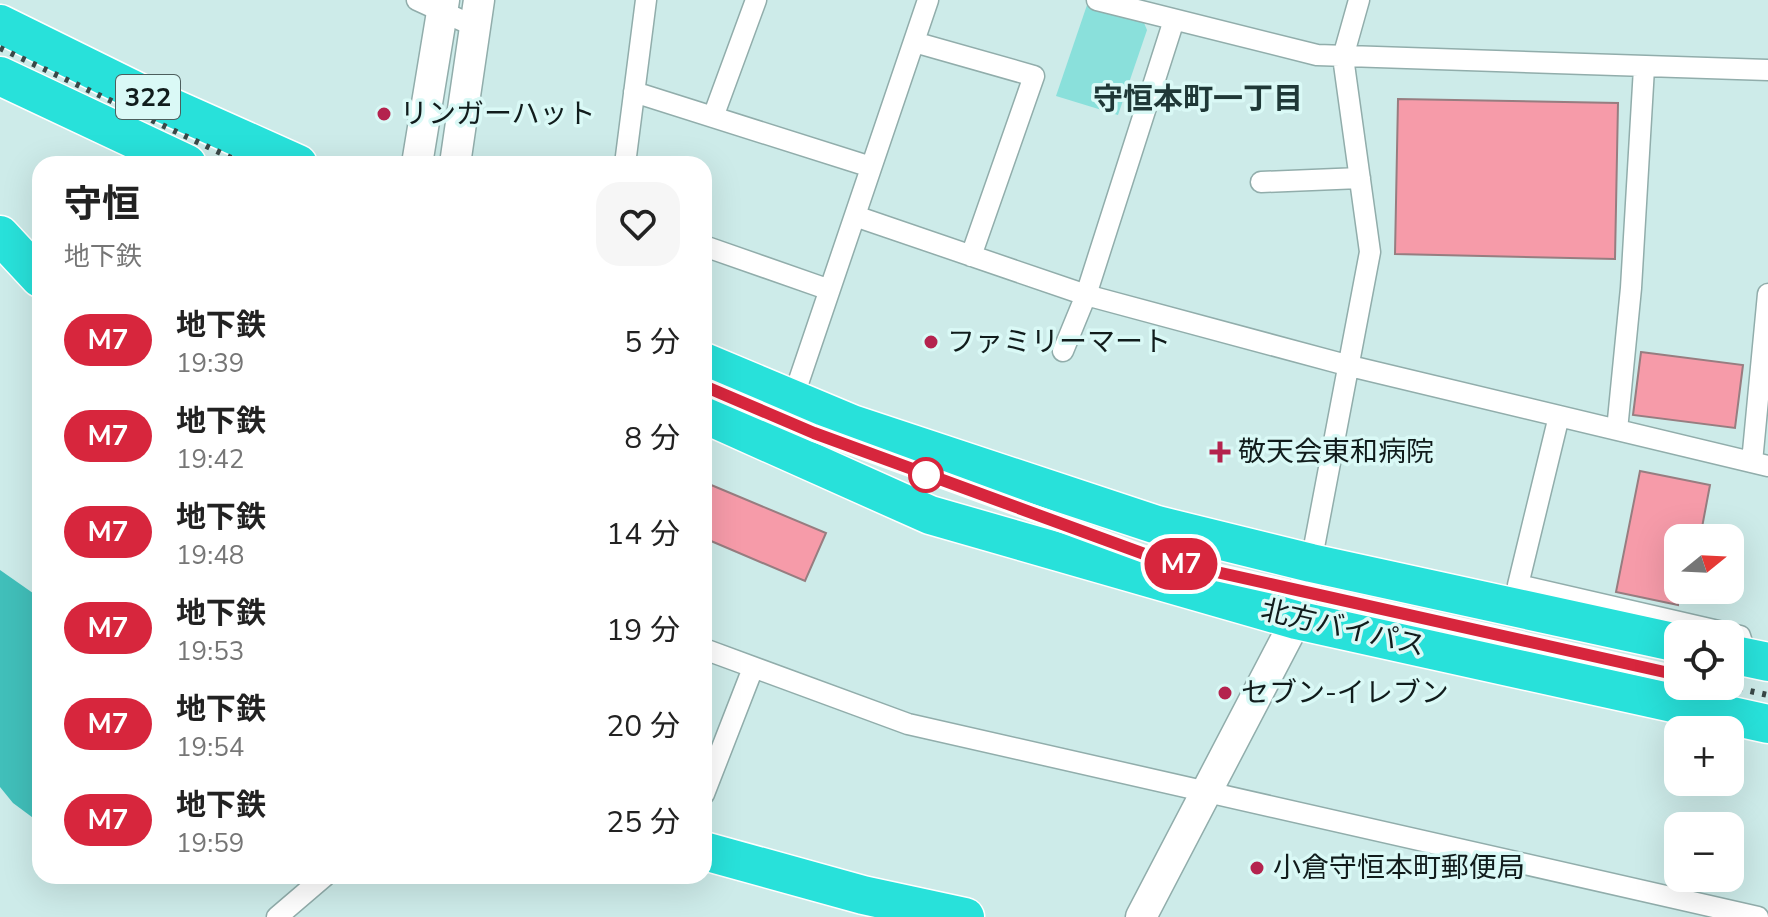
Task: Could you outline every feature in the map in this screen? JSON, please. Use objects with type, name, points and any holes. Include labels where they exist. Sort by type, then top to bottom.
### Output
[{"type":"highway","name":"322","points":[[0,24],[148,97],[280,156]]},
{"type":"highway","name":"322","points":[[0,76],[170,156]]},
{"type":"highway","points":[[0,235],[32,269]]},
{"type":"highway","name":"北方バイパス","points":[[712,366],[792,401],[1114,512],[1311,563],[1664,640]]},
{"type":"highway","name":"北方バイパス","points":[[712,418],[930,515],[1296,620],[1768,724]]},
{"type":"highway","points":[[712,853],[863,895],[965,917]]},
{"type":"street","points":[[626,156],[646,0]]},
{"type":"street","points":[[713,117],[756,0]]},
{"type":"street","points":[[792,401],[827,289],[928,0]]},
{"type":"street","points":[[1097,0],[1317,55],[1768,70]]},
{"type":"street","points":[[1141,917],[1296,620],[1311,563],[1370,252],[1343,57],[1359,0]]},
{"type":"street","points":[[418,156],[435,4],[478,13],[456,156]]},
{"type":"street","points":[[1063,351],[1086,295],[1174,20]]},
{"type":"street","points":[[914,42],[1034,76],[971,256]]},
{"type":"street","points":[[1617,430],[1631,288],[1644,68]]},
{"type":"street","points":[[634,92],[871,167]]},
{"type":"street","points":[[1261,182],[1360,178]]},
{"type":"street","points":[[855,216],[1086,295],[1350,366],[1760,464],[1768,294]]},
{"type":"street","points":[[712,249],[827,289]]},
{"type":"street","points":[[1559,416],[1518,585],[1740,636],[1748,658]]},
{"type":"street","points":[[712,652],[908,724],[1758,917]]},
{"type":"street","points":[[712,773],[753,668]]},
{"type":"street","points":[[277,917],[316,884]]},
{"type":"shaded area","points":[[1087,5],[1142,18],[1147,30],[1118,115],[1056,96]]},
{"type":"shaded area","points":[[0,570],[32,592],[32,817],[13,803],[0,787]]},
{"type":"building","points":[[1398,99],[1618,103],[1615,259],[1395,254]]},
{"type":"building","points":[[1641,352],[1743,365],[1735,428],[1633,415]]},
{"type":"building","points":[[1640,471],[1710,485],[1703,524],[1664,524],[1664,602],[1616,592]]},
{"type":"building","points":[[712,485],[826,533],[805,581],[712,541]]},
{"type":"railway","points":[[0,48],[227,156]]},
{"type":"railway","points":[[712,389],[814,433],[1158,559],[1664,672]]},
{"type":"railway","points":[[1744,690],[1768,695]]},
{"type":"metro line","name":"M7","points":[[712,389],[814,433],[1158,559],[1664,672]]},
{"type":"place","name":"リンガーハット","points":[[384,114]]},
{"type":"place","name":"ファミリーマート","points":[[931,342]]},
{"type":"place","name":"敬天会東和病院","points":[[1220,452]]},
{"type":"place","name":"セブン-イレブン","points":[[1225,693]]},
{"type":"place","name":"小倉守恒本町郵便局","points":[[1257,868]]},
{"type":"district","name":"守恒本町一丁目","points":[[1198,99]]}]
